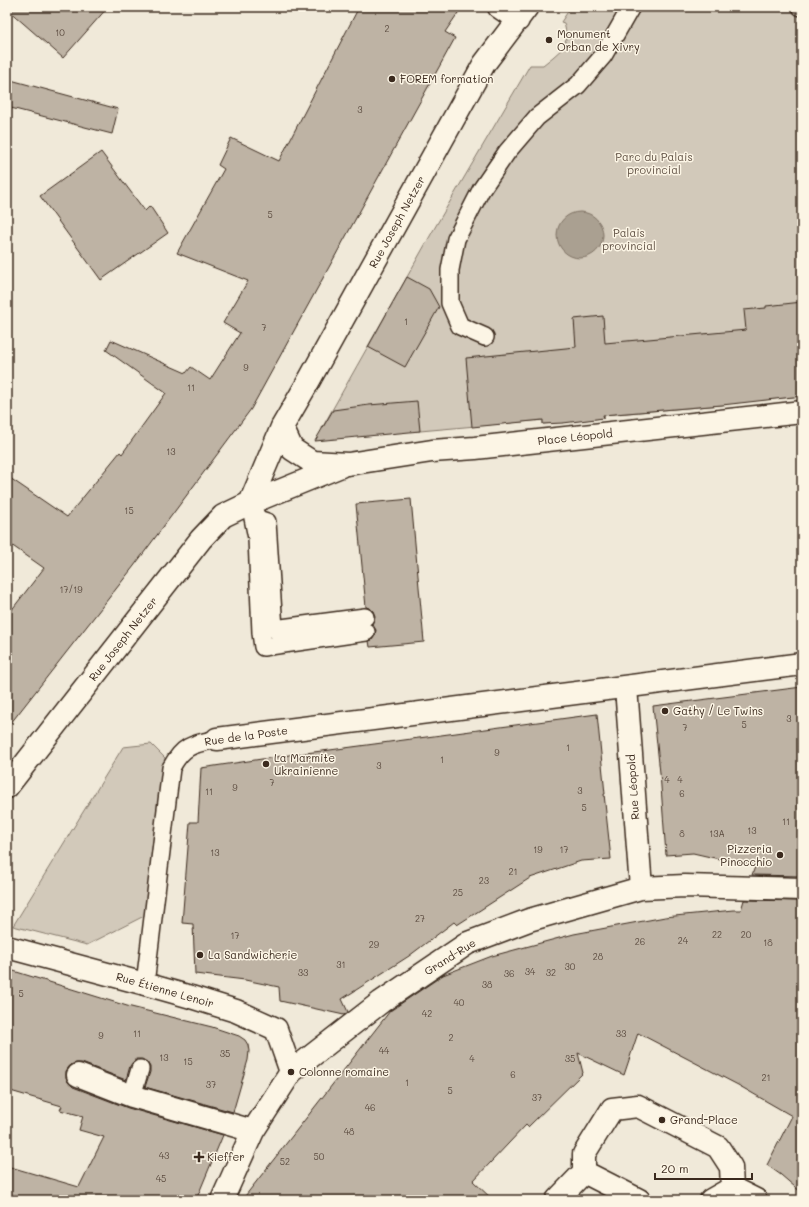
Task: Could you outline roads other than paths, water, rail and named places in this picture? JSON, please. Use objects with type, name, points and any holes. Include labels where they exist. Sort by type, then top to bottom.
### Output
[{"type":"street","points":[[499,7],[522,13]]},
{"type":"street","name":"Rue Joseph Netzer","points":[[250,503],[282,427],[484,64],[522,13]]},
{"type":"street","name":"Place Léopold","points":[[348,464],[432,451],[482,447],[802,412]]},
{"type":"street","points":[[282,427],[292,449],[312,462],[348,464]]},
{"type":"street","name":"Rue Joseph Netzer","points":[[7,787],[201,539],[223,516],[250,503],[348,464]]},
{"type":"street","points":[[626,686],[802,664]]},
{"type":"street","name":"Rue de la Poste","points":[[217,739],[626,686]]},
{"type":"street","name":"Rue Léopold","points":[[626,686],[641,888]]},
{"type":"street","name":"Grand-Rue","points":[[222,1200],[253,1131],[291,1072],[381,1002],[468,943],[529,920],[641,888],[685,886],[802,889]]},
{"type":"street","name":"Rue Étienne Lenoir","points":[[7,947],[145,984],[236,1011],[276,1029],[291,1072]]},
{"type":"street","points":[[78,1075],[132,1096],[253,1131]]},
{"type":"street","points":[[556,1200],[584,1172],[584,1154],[612,1109],[638,1106],[718,1147],[731,1167],[732,1188]]},
{"type":"street","points":[[584,1172],[639,1200]]},
{"type":"street","points":[[711,1200],[732,1188]]},
{"type":"street","points":[[732,1188],[756,1200]]},
{"type":"lane","points":[[485,336],[460,326],[450,303],[450,270],[456,239],[481,190],[507,152],[537,117],[578,85],[603,56],[631,7]]},
{"type":"lane","points":[[250,503],[258,519],[267,522],[274,629],[366,625]]},
{"type":"lane","name":"Rue de la Poste","points":[[145,984],[171,768],[186,748],[194,744],[217,739]]},
{"type":"lane","points":[[132,1096],[140,1069]]},
{"type":"place","name":"Monument Orban de Xivry","points":[[549,40]]},
{"type":"place","name":"FOREM formation","points":[[392,79]]},
{"type":"place","name":"Gathy / Le Twins","points":[[665,711]]},
{"type":"place","name":"La Marmite Ukrainienne","points":[[266,764]]},
{"type":"place","name":"Pizzeria Pinocchio","points":[[780,855]]},
{"type":"place","name":"La Sandwicherie","points":[[200,955]]},
{"type":"place","name":"Colonne romaine","points":[[291,1072]]},
{"type":"place","name":"Grand-Place","points":[[662,1120]]},
{"type":"place","name":"Kieffer","points":[[199,1157]]},
{"type":"park label","name":"Parc du Palais provincial","points":[[654,163]]},
{"type":"park label","name":"Palais provincial","points":[[629,239]]}]
